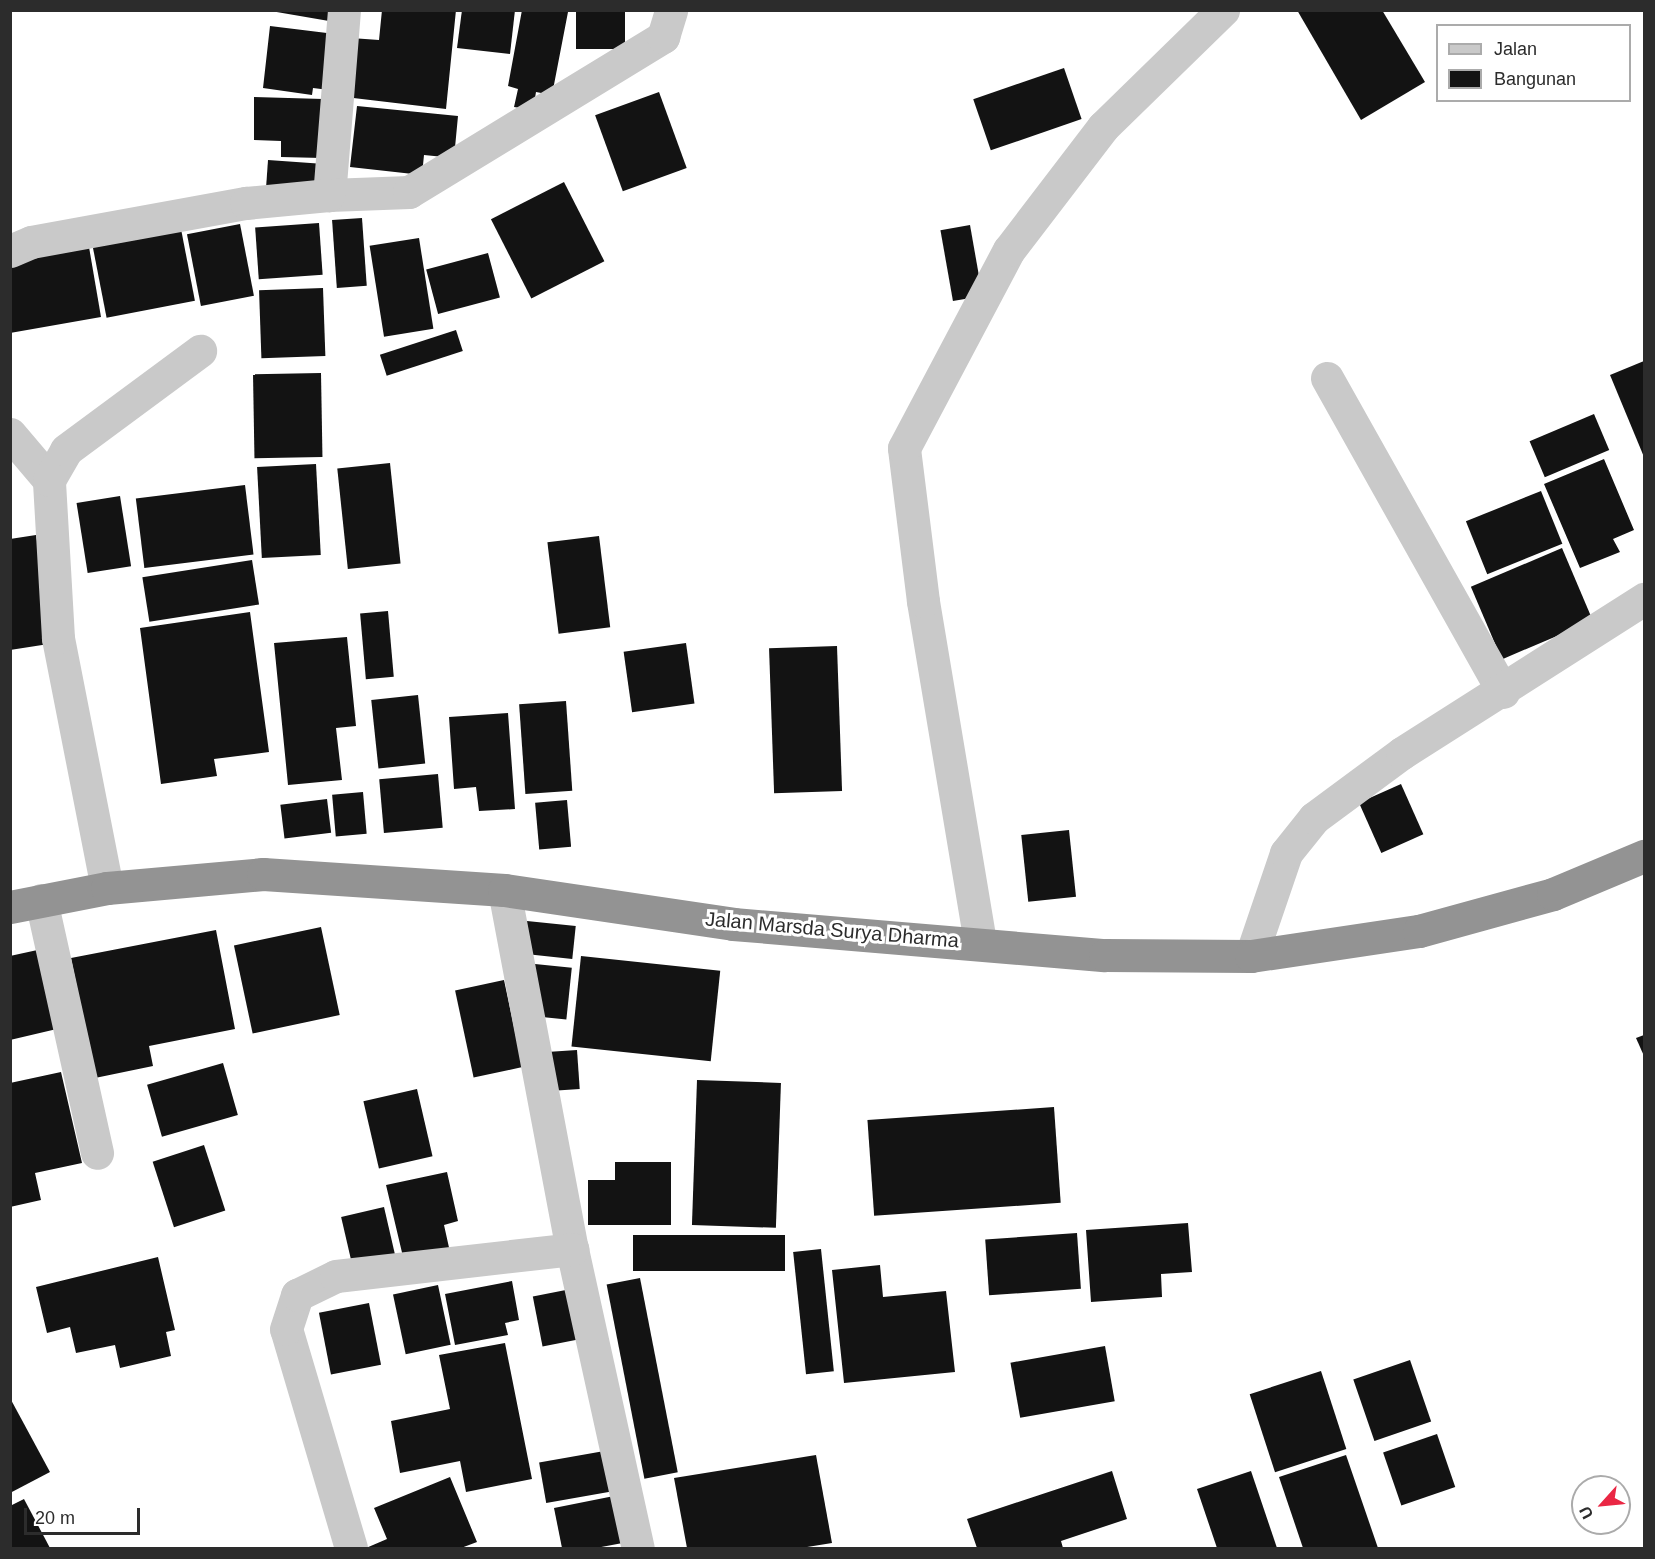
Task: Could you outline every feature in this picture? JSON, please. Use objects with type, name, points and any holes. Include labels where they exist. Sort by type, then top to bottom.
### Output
[{"type":"highway","name":"Jalan Marsda Surya Dharma","points":[[26,904],[107,888],[263,874],[504,890],[733,924],[980,942],[1105,955],[1251,956],[1419,931],[1553,894],[1644,856]]},
{"type":"street","points":[[329,195],[344,10]]},
{"type":"street","points":[[10,251],[31,242],[235,205],[329,195],[409,192],[663,37],[671,10]]},
{"type":"street","points":[[980,942],[922,601],[904,448],[1009,250],[1103,127],[1223,10]]},
{"type":"street","points":[[107,888],[58,638],[49,480],[66,450],[200,351]]},
{"type":"street","points":[[1327,378],[1503,692]]},
{"type":"street","points":[[10,434],[49,480]]},
{"type":"street","points":[[1251,956],[1286,853],[1314,818],[1402,753],[1503,692],[1644,599]]},
{"type":"street","points":[[504,890],[572,1249],[638,1548]]},
{"type":"street","points":[[26,904],[97,1153]]},
{"type":"street","points":[[351,1548],[286,1329],[297,1295],[336,1276],[572,1249]]},
{"type":"building","points":[[265,10],[330,10],[329,21]]},
{"type":"building","points":[[382,10],[456,10],[446,109],[345,97],[351,38],[379,40]]},
{"type":"building","points":[[462,10],[515,10],[510,54],[457,48]]},
{"type":"building","points":[[522,10],[568,12],[552,95],[536,92],[533,110],[514,107],[518,89],[508,86]]},
{"type":"building","points":[[576,10],[625,10],[625,49],[576,49]]},
{"type":"building","points":[[1297,10],[1382,10],[1425,82],[1361,120]]},
{"type":"building","points":[[270,26],[335,34],[329,90],[313,88],[312,95],[263,88]]},
{"type":"building","points":[[1064,68],[1082,119],[991,150],[973,99]]},
{"type":"building","points":[[659,92],[687,168],[623,191],[595,115]]},
{"type":"building","points":[[254,97],[323,99],[322,158],[281,157],[281,141],[254,140]]},
{"type":"building","points":[[357,106],[458,116],[454,158],[424,155],[422,175],[350,167]]},
{"type":"building","points":[[268,160],[321,164],[319,195],[266,191]]},
{"type":"building","points":[[564,182],[604,261],[531,299],[491,219]]},
{"type":"building","points":[[362,218],[367,286],[337,288],[332,220]]},
{"type":"building","points":[[319,223],[323,275],[259,279],[255,227]]},
{"type":"building","points":[[240,224],[254,296],[201,306],[187,234]]},
{"type":"building","points":[[970,225],[983,296],[953,301],[940,230]]},
{"type":"building","points":[[181,229],[195,301],[107,318],[93,246]]},
{"type":"building","points":[[419,238],[433,329],[384,337],[370,246]]},
{"type":"building","points":[[89,247],[101,317],[10,333],[10,260]]},
{"type":"building","points":[[488,253],[500,297],[438,314],[426,270]]},
{"type":"building","points":[[323,288],[325,356],[261,358],[259,290]]},
{"type":"building","points":[[456,330],[463,351],[387,376],[380,355]]},
{"type":"building","points":[[1644,361],[1644,457],[1610,375]]},
{"type":"building","points":[[321,373],[322,457],[254,458],[253,374]]},
{"type":"building","points":[[1594,414],[1609,450],[1545,477],[1530,441]]},
{"type":"building","points":[[1604,459],[1634,530],[1613,539],[1620,552],[1580,568],[1544,484]]},
{"type":"building","points":[[390,463],[401,563],[348,569],[337,469]]},
{"type":"building","points":[[316,464],[321,555],[262,558],[257,467]]},
{"type":"building","points":[[245,485],[254,554],[144,568],[136,498]]},
{"type":"building","points":[[1541,491],[1562,544],[1487,574],[1466,521]]},
{"type":"building","points":[[120,496],[131,566],[88,573],[77,503]]},
{"type":"building","points":[[36,535],[55,643],[10,650],[10,539]]},
{"type":"building","points":[[599,536],[610,627],[559,634],[547,542]]},
{"type":"building","points":[[1562,548],[1593,621],[1502,659],[1471,587]]},
{"type":"building","points":[[252,560],[259,604],[149,622],[142,577]]},
{"type":"building","points":[[388,611],[394,677],[366,679],[360,613]]},
{"type":"building","points":[[250,612],[269,752],[214,759],[217,776],[161,784],[140,628]]},
{"type":"building","points":[[347,637],[356,726],[336,728],[342,780],[288,785],[274,643]]},
{"type":"building","points":[[686,643],[694,703],[632,712],[624,652]]},
{"type":"building","points":[[837,646],[842,791],[774,793],[769,648]]},
{"type":"building","points":[[418,695],[425,764],[378,769],[371,700]]},
{"type":"building","points":[[566,701],[572,791],[525,794],[519,704]]},
{"type":"building","points":[[508,713],[515,809],[479,811],[476,787],[454,789],[449,717]]},
{"type":"building","points":[[438,774],[443,828],[384,833],[379,779]]},
{"type":"building","points":[[1401,784],[1423,834],[1381,853],[1359,803]]},
{"type":"building","points":[[363,792],[367,834],[336,837],[332,795]]},
{"type":"building","points":[[327,799],[331,833],[284,838],[280,805]]},
{"type":"building","points":[[567,800],[571,847],[539,850],[535,803]]},
{"type":"building","points":[[1069,830],[1076,897],[1028,902],[1021,835]]},
{"type":"building","points":[[527,921],[576,926],[572,959],[524,954]]},
{"type":"building","points":[[321,927],[340,1015],[253,1034],[234,946]]},
{"type":"building","points":[[216,930],[235,1029],[149,1046],[153,1066],[95,1078],[71,958]]},
{"type":"building","points":[[42,949],[61,1028],[10,1040],[10,956]]},
{"type":"building","points":[[581,956],[720,971],[711,1061],[571,1047]]},
{"type":"building","points":[[535,964],[572,968],[566,1020],[530,1016]]},
{"type":"building","points":[[504,980],[523,1067],[474,1077],[455,990]]},
{"type":"building","points":[[1644,1035],[1644,1056],[1636,1038]]},
{"type":"building","points":[[577,1050],[580,1089],[546,1091],[543,1052]]},
{"type":"building","points":[[223,1063],[238,1115],[162,1137],[147,1085]]},
{"type":"building","points":[[61,1072],[82,1163],[35,1173],[41,1200],[10,1207],[10,1083]]},
{"type":"building","points":[[697,1080],[781,1083],[776,1228],[692,1225]]},
{"type":"building","points":[[417,1089],[433,1156],[379,1169],[363,1101]]},
{"type":"building","points":[[1054,1107],[1061,1203],[874,1216],[867,1120]]},
{"type":"building","points":[[204,1145],[225,1211],[174,1227],[153,1162]]},
{"type":"building","points":[[615,1162],[671,1162],[671,1225],[588,1225],[588,1180],[615,1180]]},
{"type":"building","points":[[447,1172],[458,1221],[444,1225],[450,1252],[404,1261],[386,1185]]},
{"type":"building","points":[[384,1207],[397,1263],[354,1272],[341,1217]]},
{"type":"building","points":[[1188,1223],[1192,1272],[1161,1274],[1162,1297],[1091,1302],[1086,1230]]},
{"type":"building","points":[[1077,1233],[1081,1289],[989,1295],[985,1239]]},
{"type":"building","points":[[633,1235],[785,1235],[785,1271],[633,1271]]},
{"type":"building","points":[[821,1249],[834,1371],[806,1374],[793,1252]]},
{"type":"building","points":[[158,1257],[175,1330],[166,1332],[171,1356],[120,1368],[115,1345],[76,1353],[70,1327],[47,1333],[36,1287]]},
{"type":"building","points":[[880,1265],[883,1297],[946,1291],[955,1372],[844,1383],[832,1270]]},
{"type":"building","points":[[640,1278],[678,1472],[644,1479],[607,1284]]},
{"type":"building","points":[[512,1281],[519,1320],[505,1323],[508,1335],[455,1345],[445,1294]]},
{"type":"building","points":[[438,1285],[451,1345],[406,1354],[393,1295]]},
{"type":"building","points":[[576,1288],[586,1338],[543,1346],[533,1296]]},
{"type":"building","points":[[369,1303],[381,1365],[331,1375],[319,1313]]},
{"type":"building","points":[[505,1343],[532,1479],[466,1492],[460,1461],[400,1473],[391,1421],[450,1409],[439,1355]]},
{"type":"building","points":[[1105,1346],[1115,1401],[1020,1418],[1010,1363]]},
{"type":"building","points":[[1410,1360],[1431,1421],[1374,1441],[1353,1380]]},
{"type":"building","points":[[1321,1371],[1346,1449],[1275,1472],[1250,1394]]},
{"type":"building","points":[[10,1398],[50,1472],[10,1493]]},
{"type":"building","points":[[1437,1434],[1455,1487],[1401,1506],[1383,1453]]},
{"type":"building","points":[[610,1450],[617,1490],[546,1503],[539,1463]]},
{"type":"building","points":[[816,1455],[832,1543],[801,1548],[687,1548],[674,1478]]},
{"type":"building","points":[[1346,1455],[1378,1548],[1303,1548],[1279,1477]]},
{"type":"building","points":[[1112,1471],[1127,1519],[1061,1541],[1063,1548],[977,1548],[967,1519]]},
{"type":"building","points":[[1251,1471],[1277,1548],[1217,1548],[1197,1489]]},
{"type":"building","points":[[450,1477],[477,1542],[461,1548],[366,1548],[387,1539],[374,1508]]},
{"type":"building","points":[[619,1495],[628,1542],[596,1548],[562,1548],[554,1508]]},
{"type":"building","points":[[24,1499],[50,1548],[10,1548],[10,1506]]}]
